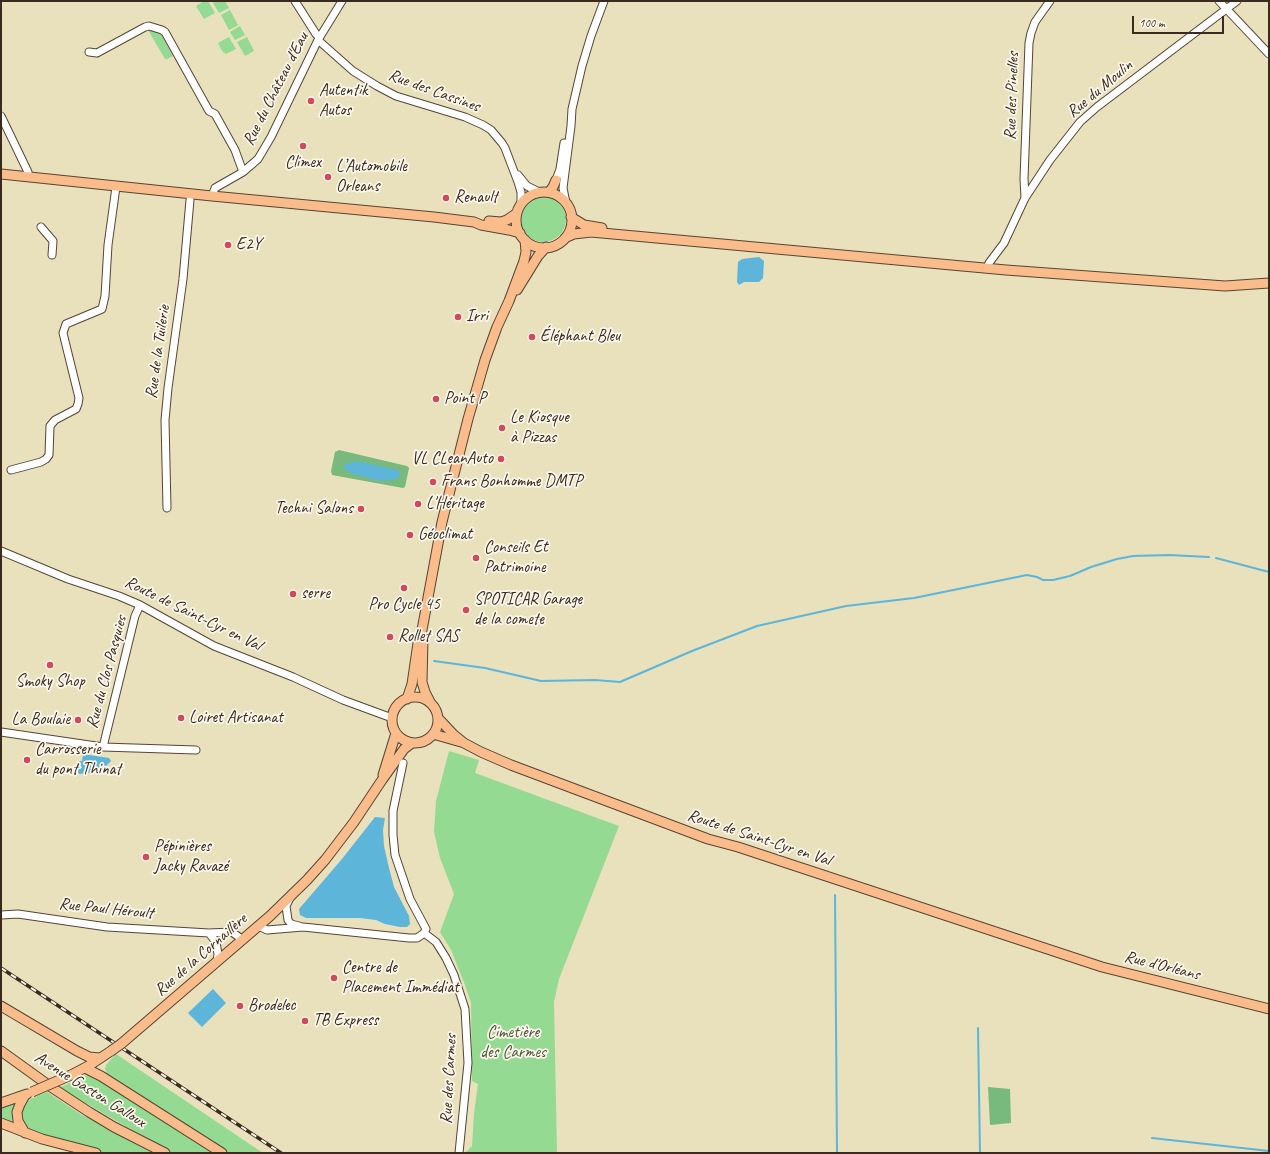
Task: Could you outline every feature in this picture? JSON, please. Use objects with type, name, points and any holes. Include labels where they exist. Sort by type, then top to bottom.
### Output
[{"type":"main road","points":[[1,174],[116,187],[474,222],[481,225],[509,230],[522,236],[531,244],[538,247],[546,247],[559,243],[565,238],[574,234],[591,232],[945,265],[1224,286],[1269,283]]},
{"type":"main road","points":[[407,699],[412,684],[418,643],[422,630],[442,522],[468,419],[497,327],[509,301],[524,261],[526,252],[522,236],[517,227],[517,213],[521,204],[531,195],[544,192],[553,187],[556,180]]},
{"type":"main road","points":[[544,192],[561,198],[570,210],[571,225],[565,238]]},
{"type":"main road","points":[[474,222],[483,220],[501,222],[517,213]]},
{"type":"main road","points":[[571,217],[584,225],[630,235]]},
{"type":"main road","points":[[509,301],[521,285],[538,256],[546,247]]},
{"type":"main road","points":[[422,630],[422,682],[424,692],[431,703],[437,713],[438,724],[433,734],[420,742],[412,743],[400,737],[396,733],[392,718],[397,706],[413,697],[420,698],[431,703]]},
{"type":"main road","name":"Route de Saint-Cyr en Val","points":[[438,718],[464,743],[511,765],[701,836],[1049,950]]},
{"type":"main road","name":"Rue de la Cornaillère","points":[[382,780],[396,733]]},
{"type":"main road","name":"Route de Saint-Cyr en Val","points":[[433,734],[464,743]]},
{"type":"main road","name":"Rue de la Cornaillère","points":[[1,1103],[28,1094],[78,1071],[122,1044],[259,926],[308,880],[354,822],[404,749],[412,743]]},
{"type":"main road","name":"Rue d'Orléans","points":[[1049,950],[1102,968],[1269,1009]]},
{"type":"main road","points":[[1,1006],[89,1057],[100,1058],[101,1076]]},
{"type":"main road","points":[[77,1050],[81,1058],[78,1071],[101,1076],[222,1153]]},
{"type":"main road","name":"Avenue Gaston Galloux","points":[[1,1051],[89,1112],[165,1153]]},
{"type":"main road","points":[[25,1133],[18,1121],[17,1112],[20,1104],[28,1094]]},
{"type":"main road","points":[[1,1123],[42,1139],[96,1153]]},
{"type":"street","name":"Rue des Cassines","points":[[295,1],[318,39],[353,70],[377,86],[396,96],[465,117],[491,130],[502,143],[515,172],[527,186],[544,192]]},
{"type":"street","name":"Rue du Château d'Eau","points":[[212,196],[215,188],[243,172],[258,159],[271,137],[318,39],[342,1]]},
{"type":"street","points":[[566,203],[563,188],[572,113],[584,58],[604,1]]},
{"type":"street","name":"Rue des Pinelles","points":[[1025,198],[1024,179],[1029,43],[1035,22],[1050,1]]},
{"type":"street","points":[[1219,1],[1269,54]]},
{"type":"street","name":"Rue du Moulin","points":[[987,268],[1004,243],[1025,198],[1050,160],[1080,122],[1097,107],[1237,1]]},
{"type":"street","points":[[89,52],[97,53],[144,27],[149,26],[165,32],[210,111],[215,114],[235,150],[243,172]]},
{"type":"street","points":[[556,180],[560,169],[567,126],[572,113]]},
{"type":"street","points":[[1,116],[28,172],[28,177]]},
{"type":"street","name":"Rue des Cassines","points":[[511,164],[520,190],[521,204]]},
{"type":"street","points":[[10,470],[41,462],[46,459],[49,455],[50,426],[55,420],[76,409],[78,404],[79,398],[63,333],[66,324],[102,309],[105,296],[108,245],[116,187]]},
{"type":"street","name":"Rue de la Tuilerie","points":[[168,508],[165,420],[168,388],[184,279],[190,200]]},
{"type":"street","points":[[41,227],[53,241],[52,255]]},
{"type":"street","name":"Route de Saint-Cyr en Val","points":[[1,551],[62,576],[99,588],[140,605],[214,646],[293,677],[343,700],[392,718]]},
{"type":"street","name":"Rue du Clos Pasquies","points":[[103,747],[140,605]]},
{"type":"street","name":"Rue du Clos Pasquies","points":[[1,732],[103,747],[196,750]]},
{"type":"street","points":[[290,898],[286,906],[288,920],[291,924],[303,927],[409,938],[417,938],[424,933],[426,929],[410,899],[394,848],[393,810],[403,763]]},
{"type":"street","name":"Rue Paul Héroult","points":[[1,915],[18,914],[107,927],[209,933],[232,932],[243,940]]},
{"type":"street","points":[[259,926],[267,930],[303,927]]},
{"type":"street","points":[[209,933],[214,938],[218,946],[217,962]]},
{"type":"street","name":"Rue des Carmes","points":[[424,933],[436,942],[446,958],[454,975],[465,1009],[468,1063],[459,1153]]},
{"type":"green space","points":[[204,1],[208,1],[215,13],[204,19],[196,6]]},
{"type":"green space","points":[[212,1],[225,1],[229,8],[219,13]]},
{"type":"green space","points":[[230,10],[238,25],[229,30],[221,15]]},
{"type":"green space","points":[[240,26],[245,35],[235,40],[230,32]]},
{"type":"green space","points":[[148,30],[161,34],[173,56],[165,59]]},
{"type":"green space","points":[[229,37],[236,49],[226,54],[222,51],[218,43]]},
{"type":"green space","points":[[247,37],[254,51],[245,56],[237,42]]},
{"type":"green space","points":[[539,196],[547,196],[556,200],[562,206],[566,219],[562,232],[556,238],[547,242],[539,242],[530,238],[524,232],[520,223],[520,215],[524,206],[530,200]]},
{"type":"green space","points":[[339,450],[407,466],[409,468],[405,487],[403,488],[332,475],[331,471],[335,452]]},
{"type":"green space","name":"Cimetière des Carmes","points":[[449,751],[479,760],[475,773],[619,826],[559,979],[554,1002],[557,1153],[465,1153],[472,1146],[478,1084],[472,1081],[471,1003],[451,950],[440,932],[454,894],[440,858],[434,832],[436,801]]},
{"type":"green space","points":[[116,1054],[263,1153],[227,1153],[109,1078],[105,1069],[106,1065]]},
{"type":"green space","points":[[89,1074],[217,1153],[173,1153],[63,1090],[61,1087]]},
{"type":"green space","points":[[988,1087],[1010,1089],[1011,1123],[990,1125]]},
{"type":"green space","points":[[47,1092],[82,1115],[157,1153],[105,1153],[31,1132],[23,1124],[20,1109],[28,1100]]},
{"type":"green space","points":[[17,1102],[19,1129],[1,1122],[1,1107]]},
{"type":"water","points":[[759,257],[764,261],[763,278],[759,282],[744,282],[739,285],[737,282],[738,262],[742,259]]},
{"type":"water","points":[[357,461],[397,470],[400,472],[400,476],[394,480],[379,481],[351,473],[344,468],[344,465]]},
{"type":"water","points":[[83,754],[109,758],[111,761],[105,767],[89,773],[79,774],[78,764],[79,761],[82,761]]},
{"type":"water","points":[[375,817],[385,818],[383,830],[384,846],[389,868],[394,887],[409,916],[410,924],[407,927],[400,927],[385,924],[376,920],[360,918],[306,918],[300,915],[299,909],[342,859]]},
{"type":"water","points":[[213,989],[226,1003],[202,1027],[188,1013]]},
{"type":"waterway","points":[[434,661],[485,668],[541,681],[595,680],[620,682],[692,651],[757,626],[846,606],[914,598],[1027,575],[1043,580],[1053,580],[1070,576],[1091,567],[1117,559],[1133,556],[1169,555],[1209,557]]},
{"type":"waterway","points":[[1216,558],[1269,572]]},
{"type":"waterway","points":[[835,895],[837,1153]]},
{"type":"waterway","points":[[978,1028],[980,1153]]},
{"type":"waterway","points":[[1152,1138],[1269,1151]]},
{"type":"railway","points":[[1,968],[281,1153]]},
{"type":"place","name":"Autentik Autos","points":[[311,101]]},
{"type":"place","name":"Climex","points":[[303,146]]},
{"type":"place","name":"L’Automobile Orleans","points":[[328,177]]},
{"type":"place","name":"Renault","points":[[446,198]]},
{"type":"place","name":"E2Y","points":[[228,245]]},
{"type":"place","name":"Irri","points":[[458,317]]},
{"type":"place","name":"Éléphant Bleu","points":[[532,337]]},
{"type":"place","name":"Point P","points":[[436,399]]},
{"type":"place","name":"Le Kiosque à Pizzas","points":[[502,428]]},
{"type":"place","name":"VL CLeanAuto","points":[[501,459]]},
{"type":"place","name":"Frans Bonhomme DMTP","points":[[433,482]]},
{"type":"place","name":"L'Héritage","points":[[418,504]]},
{"type":"place","name":"Techni Salons","points":[[361,509]]},
{"type":"place","name":"Géoclimat","points":[[410,535]]},
{"type":"place","name":"Conseils Et Patrimoine","points":[[476,558]]},
{"type":"place","name":"Pro Cycle 45","points":[[404,588]]},
{"type":"place","name":"serre","points":[[293,594]]},
{"type":"place","name":"SPOTICAR Garage de la comete","points":[[466,610]]},
{"type":"place","name":"Rollet SAS","points":[[390,637]]},
{"type":"place","name":"Smoky Shop","points":[[50,665]]},
{"type":"place","name":"Loiret Artisanat","points":[[181,718]]},
{"type":"place","name":"La Boulaie","points":[[78,720]]},
{"type":"place","name":"Carrosserie du pont Thinat","points":[[27,760]]},
{"type":"place","name":"Pépinières Jacky Ravazé","points":[[146,857]]},
{"type":"place","name":"Centre de Placement Immédiat","points":[[334,978]]},
{"type":"place","name":"Brodelec","points":[[240,1006]]},
{"type":"place","name":"TB Express","points":[[305,1021]]}]
